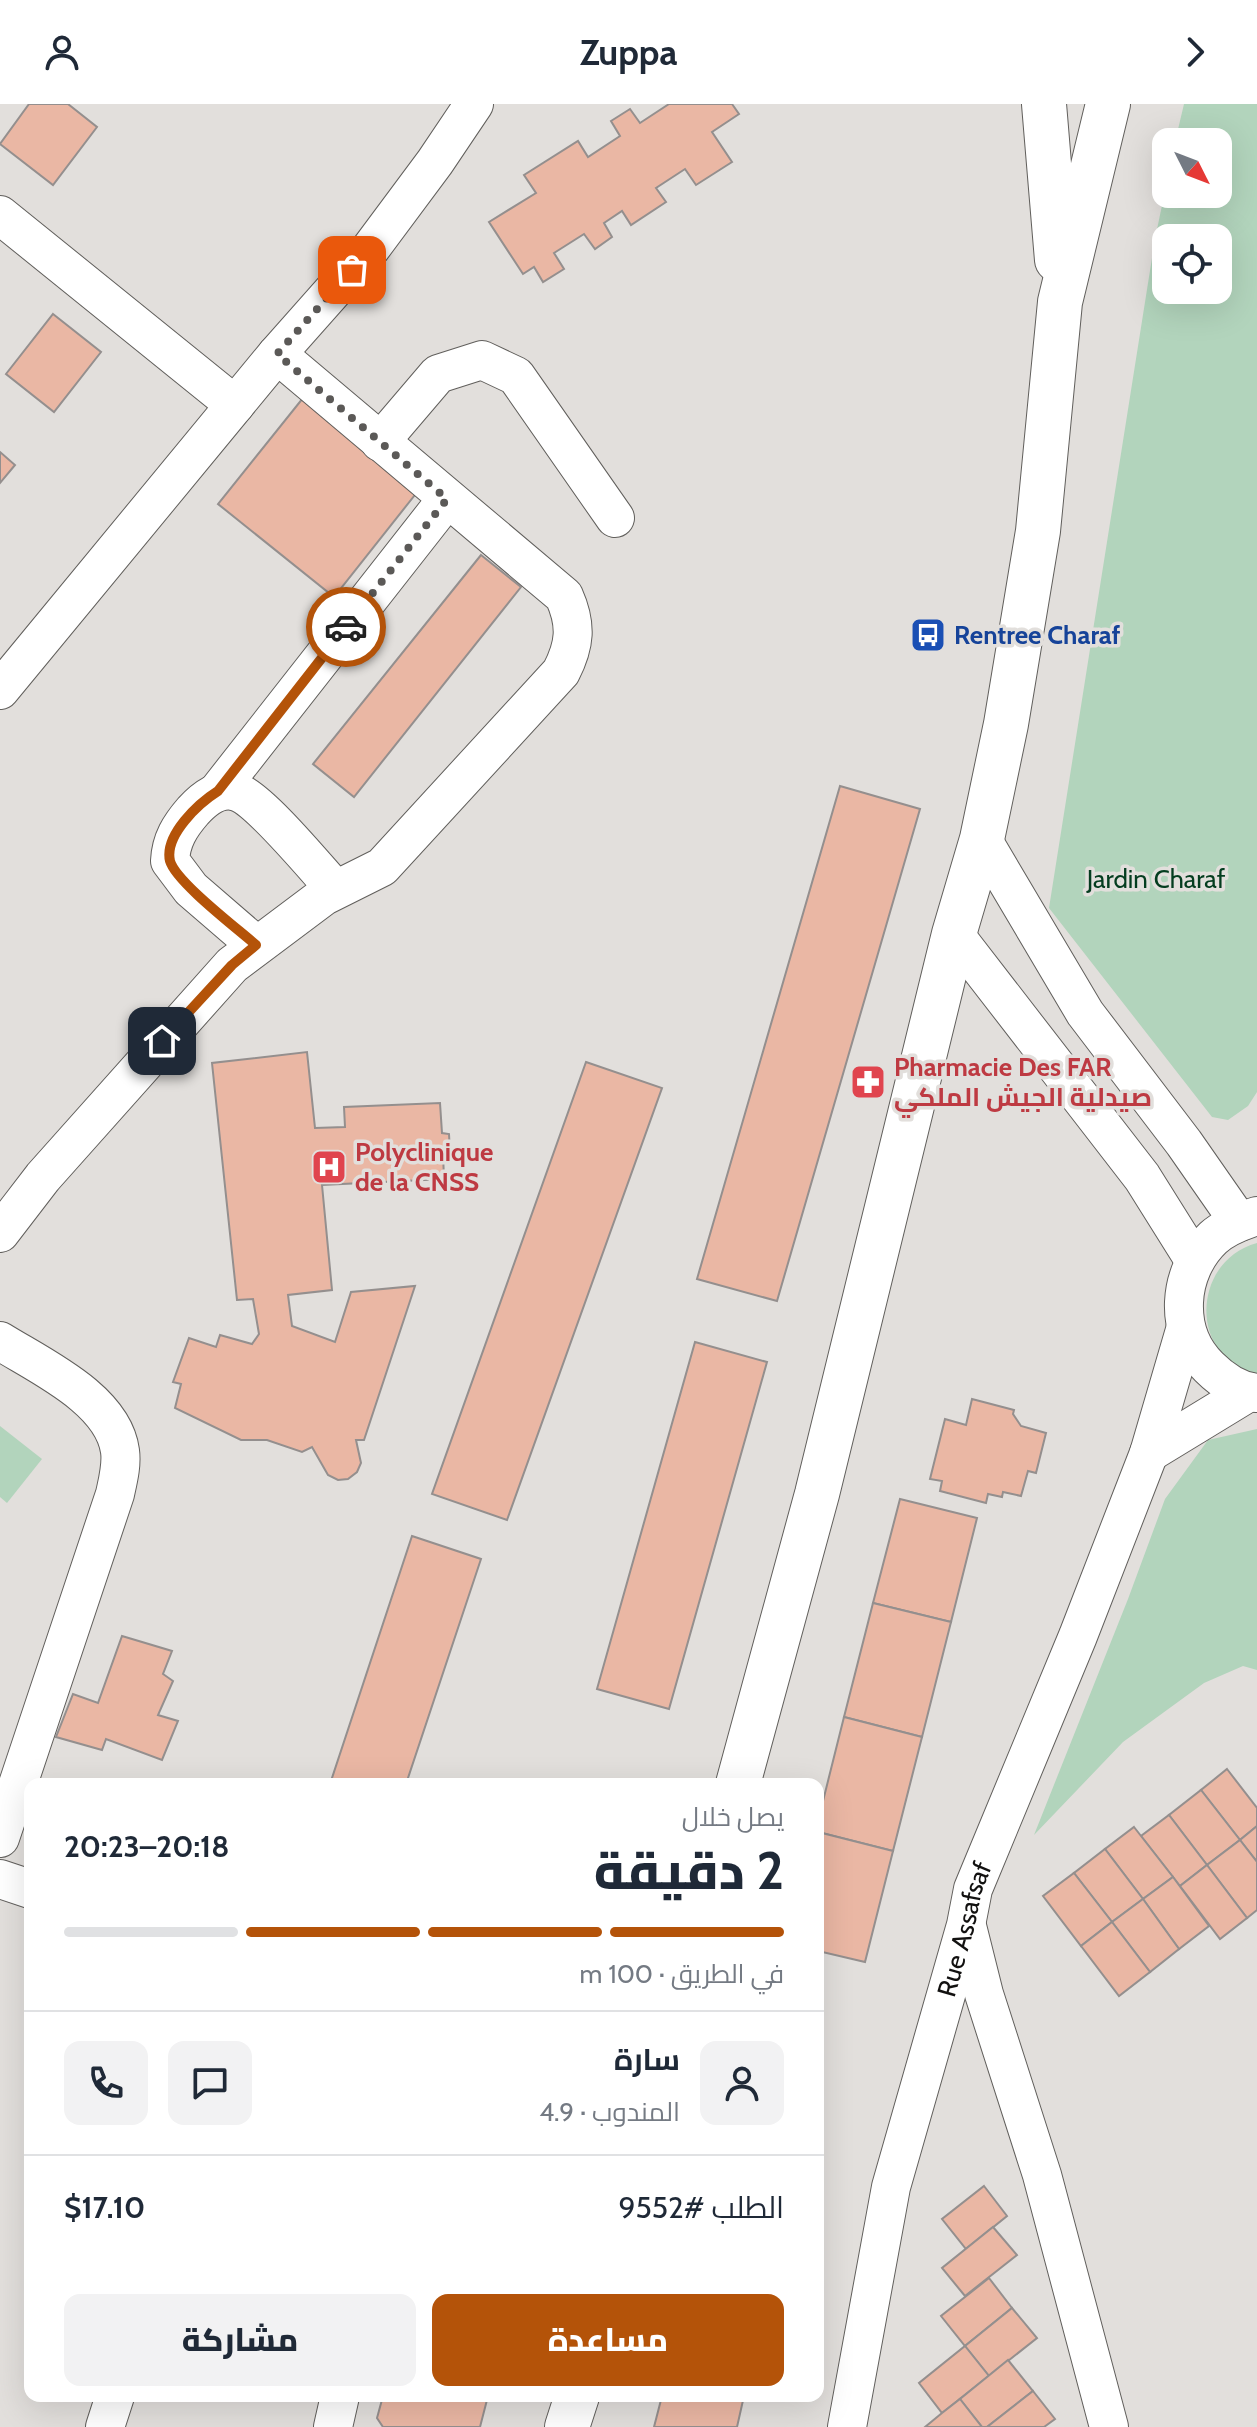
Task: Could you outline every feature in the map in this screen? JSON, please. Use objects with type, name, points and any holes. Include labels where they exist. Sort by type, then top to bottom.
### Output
[{"type":"main road","points":[[1044,104],[1060,302]]},
{"type":"main road","points":[[740,1778],[817,1494],[954,934],[982,839],[1006,724],[1038,531],[1060,302],[1108,104]]},
{"type":"main road","points":[[1095,155],[1139,104]]},
{"type":"main road","points":[[567,2427],[575,2402]]},
{"type":"street","points":[[0,690],[277,354],[371,248],[474,104]]},
{"type":"street","points":[[0,215],[235,405]]},
{"type":"street","points":[[0,1233],[43,1177],[232,965],[335,889],[382,867],[561,672],[571,651],[574,634],[572,613],[564,596],[277,354]]},
{"type":"street","points":[[380,442],[438,374],[482,360],[516,376],[615,518]]},
{"type":"street","points":[[256,945],[191,889],[170,861],[171,843],[201,802],[218,791],[447,499]]},
{"type":"street","points":[[218,791],[237,792],[263,811],[335,889]]},
{"type":"street","points":[[982,839],[1085,1013],[1184,1143],[1248,1219],[1214,1237],[1194,1260],[1183,1294],[1185,1330],[1199,1358],[1221,1380],[1253,1393]]},
{"type":"street","points":[[954,934],[1142,1177],[1194,1260]]},
{"type":"street","name":"Rue Assafsaf","points":[[847,2427],[891,2187],[966,1925],[973,1889],[1078,1636],[1149,1453],[1185,1330]]},
{"type":"street","points":[[0,1341],[88,1398],[106,1416],[120,1451],[115,1494],[0,1838]]},
{"type":"street","points":[[1149,1453],[1253,1393]]},
{"type":"street","points":[[0,1879],[24,1887]]},
{"type":"street","points":[[966,1925],[984,1994],[1042,2175],[1109,2427]]},
{"type":"street","points":[[105,2427],[113,2402]]},
{"type":"street","points":[[333,2427],[339,2402]]},
{"type":"green space","name":"Jardin Charaf","points":[[1184,104],[1257,104],[1257,1092],[1248,1106],[1228,1120],[1212,1117],[1049,908],[1152,258],[1152,304],[1232,304],[1232,224],[1158,224],[1161,208],[1232,208],[1232,128],[1178,128]]},
{"type":"green space","points":[[1257,1243],[1257,1374],[1234,1365],[1219,1350],[1209,1331],[1206,1310],[1210,1288],[1219,1269],[1235,1253]]},
{"type":"green space","points":[[0,1426],[42,1459],[7,1503],[0,1497]]},
{"type":"green space","points":[[1257,1429],[1257,1670],[1243,1666],[1204,1683],[1123,1742],[1034,1835],[1165,1499],[1208,1440]]},
{"type":"building","points":[[29,104],[68,104],[97,127],[53,185],[0,144]]},
{"type":"building","points":[[669,104],[732,104],[739,114],[712,132],[732,162],[696,185],[685,169],[656,188],[666,202],[631,225],[622,211],[604,223],[612,237],[595,249],[584,234],[554,253],[564,269],[543,282],[534,267],[523,274],[489,222],[536,193],[524,175],[578,141],[588,157],[620,136],[611,121],[630,109],[640,123]]},
{"type":"building","points":[[53,314],[101,352],[54,412],[6,374]]},
{"type":"building","points":[[307,393],[422,486],[334,597],[218,504]]},
{"type":"building","points":[[0,452],[15,465],[0,483]]},
{"type":"building","points":[[481,555],[521,587],[354,797],[313,764]]},
{"type":"building","points":[[840,786],[920,809],[777,1301],[697,1279]]},
{"type":"building","points":[[307,1052],[315,1128],[345,1127],[344,1107],[440,1103],[442,1133],[449,1134],[450,1153],[443,1153],[444,1179],[322,1185],[332,1290],[288,1295],[292,1326],[335,1342],[351,1292],[415,1286],[364,1440],[356,1440],[361,1463],[357,1472],[348,1479],[338,1480],[328,1475],[312,1447],[302,1452],[267,1440],[241,1440],[175,1408],[181,1384],[173,1382],[189,1338],[216,1347],[220,1335],[252,1344],[259,1334],[253,1299],[237,1300],[212,1063]]},
{"type":"building","points":[[586,1062],[662,1088],[507,1520],[432,1494]]},
{"type":"building","points":[[695,1342],[767,1362],[669,1709],[597,1689]]},
{"type":"building","points":[[972,1399],[1014,1410],[1013,1414],[1021,1426],[1046,1433],[1036,1473],[1028,1471],[1021,1496],[1003,1492],[1002,1497],[988,1494],[986,1503],[940,1491],[942,1481],[930,1479],[945,1419],[966,1425]]},
{"type":"building","points":[[900,1499],[977,1518],[951,1622],[873,1603]]},
{"type":"building","points":[[412,1536],[481,1559],[408,1778],[332,1778]]},
{"type":"building","points":[[873,1603],[951,1622],[922,1737],[844,1717]]},
{"type":"building","points":[[122,1636],[172,1651],[163,1674],[173,1681],[158,1715],[178,1721],[162,1760],[106,1739],[102,1750],[56,1737],[73,1694],[98,1703]]},
{"type":"building","points":[[844,1717],[922,1737],[893,1851],[824,1834],[824,1797]]},
{"type":"building","points":[[1227,1769],[1257,1808],[1257,1826],[1240,1840],[1201,1790]]},
{"type":"building","points":[[1201,1790],[1240,1840],[1207,1865],[1169,1815]]},
{"type":"building","points":[[1169,1815],[1207,1865],[1180,1886],[1141,1836]]},
{"type":"building","points":[[1257,1826],[1257,1862],[1240,1840]]},
{"type":"building","points":[[1134,1827],[1173,1877],[1143,1899],[1105,1849]]},
{"type":"building","points":[[824,1834],[893,1851],[865,1962],[824,1952]]},
{"type":"building","points":[[1240,1840],[1257,1862],[1257,1910],[1247,1918],[1207,1865]]},
{"type":"building","points":[[1105,1849],[1143,1899],[1112,1922],[1074,1873]]},
{"type":"building","points":[[1207,1865],[1247,1918],[1220,1939],[1180,1886]]},
{"type":"building","points":[[1074,1873],[1112,1922],[1081,1946],[1043,1896]]},
{"type":"building","points":[[1173,1877],[1209,1926],[1179,1949],[1143,1899]]},
{"type":"building","points":[[1143,1899],[1179,1949],[1150,1972],[1112,1922]]},
{"type":"building","points":[[1112,1922],[1150,1972],[1119,1996],[1081,1946]]},
{"type":"building","points":[[984,2186],[1007,2216],[966,2249],[942,2219]]},
{"type":"building","points":[[993,2227],[1017,2255],[965,2296],[942,2268]]},
{"type":"building","points":[[989,2278],[1012,2308],[965,2346],[941,2316]]},
{"type":"building","points":[[1012,2308],[1037,2338],[989,2376],[965,2346]]},
{"type":"building","points":[[965,2346],[989,2376],[942,2413],[919,2383]]},
{"type":"building","points":[[1008,2360],[1033,2391],[987,2427],[982,2427],[960,2399]]},
{"type":"building","points":[[1033,2391],[1055,2419],[1044,2427],[987,2427]]},
{"type":"building","points":[[960,2399],[982,2427],[925,2427],[942,2413]]},
{"type":"building","points":[[381,2402],[486,2402],[480,2427],[383,2427],[377,2418]]},
{"type":"building","points":[[660,2402],[743,2402],[737,2427],[654,2427]]},
{"type":"way so far","points":[[346,627],[447,499],[277,354],[352,270]]},
{"type":"place","name":"Rentree Charaf","points":[[928,635]]},
{"type":"place","name":"Pharmacie Des FAR صيدلية الجيش الملكي","points":[[868,1082]]},
{"type":"place","name":"Polyclinique de la CNSS","points":[[329,1167]]},
{"type":"route","points":[[162,1041],[232,965],[256,945],[191,889],[170,861],[171,843],[201,802],[218,791],[346,627]]}]
